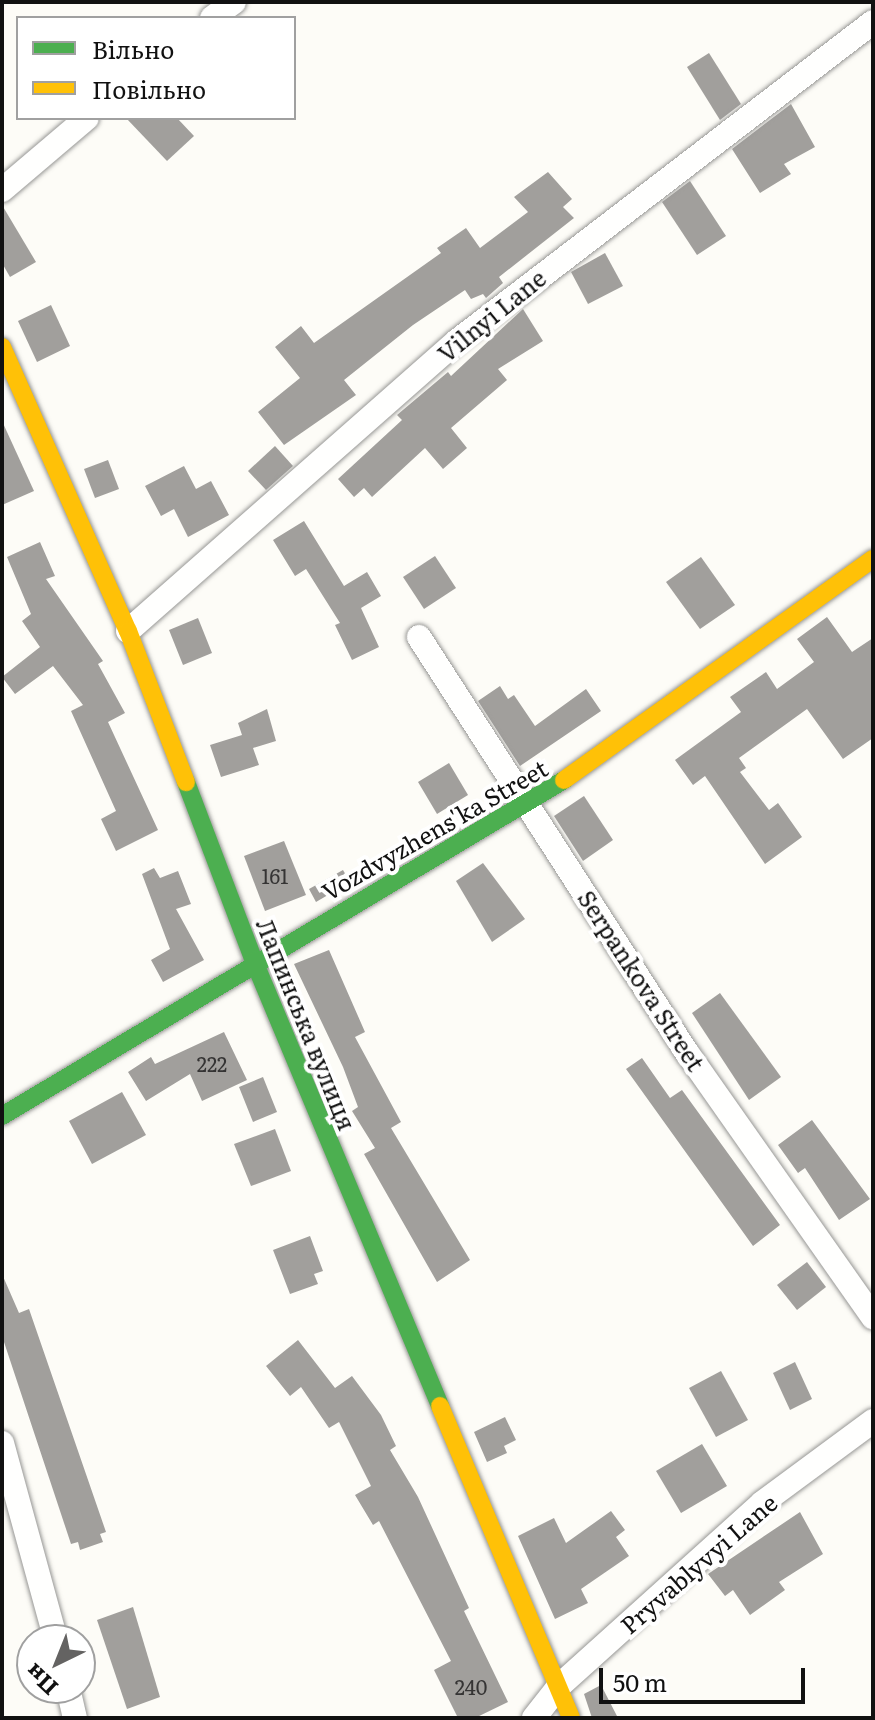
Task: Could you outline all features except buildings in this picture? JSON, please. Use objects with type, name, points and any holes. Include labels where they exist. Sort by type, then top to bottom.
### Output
[{"type":"street","points":[[215,16],[234,2]]},
{"type":"street","name":"Vilnyi Lane","points":[[128,631],[457,341],[873,22]]},
{"type":"street","points":[[2,190],[85,120]]},
{"type":"street","name":"Лапинська вулиця","points":[[2,347],[128,631],[254,961],[571,1718]]},
{"type":"street","name":"Vozdvyzhens'ka Street","points":[[2,1116],[254,961],[529,805],[873,559]]},
{"type":"street","name":"Serpankova Street","points":[[419,637],[688,1054],[873,1317]]},
{"type":"street","name":"Pryvablyvyi Lane","points":[[534,1718],[558,1687],[762,1503],[873,1421]]},
{"type":"street","points":[[2,1443],[52,1624]]},
{"type":"traffic: fast","points":[[2,1116],[564,780]]},
{"type":"traffic: fast","points":[[186,782],[254,961],[440,1406]]},
{"type":"traffic: slow","points":[[2,347],[128,631],[186,782]]},
{"type":"traffic: slow","points":[[564,780],[873,559]]},
{"type":"traffic: slow","points":[[440,1406],[571,1718]]}]
